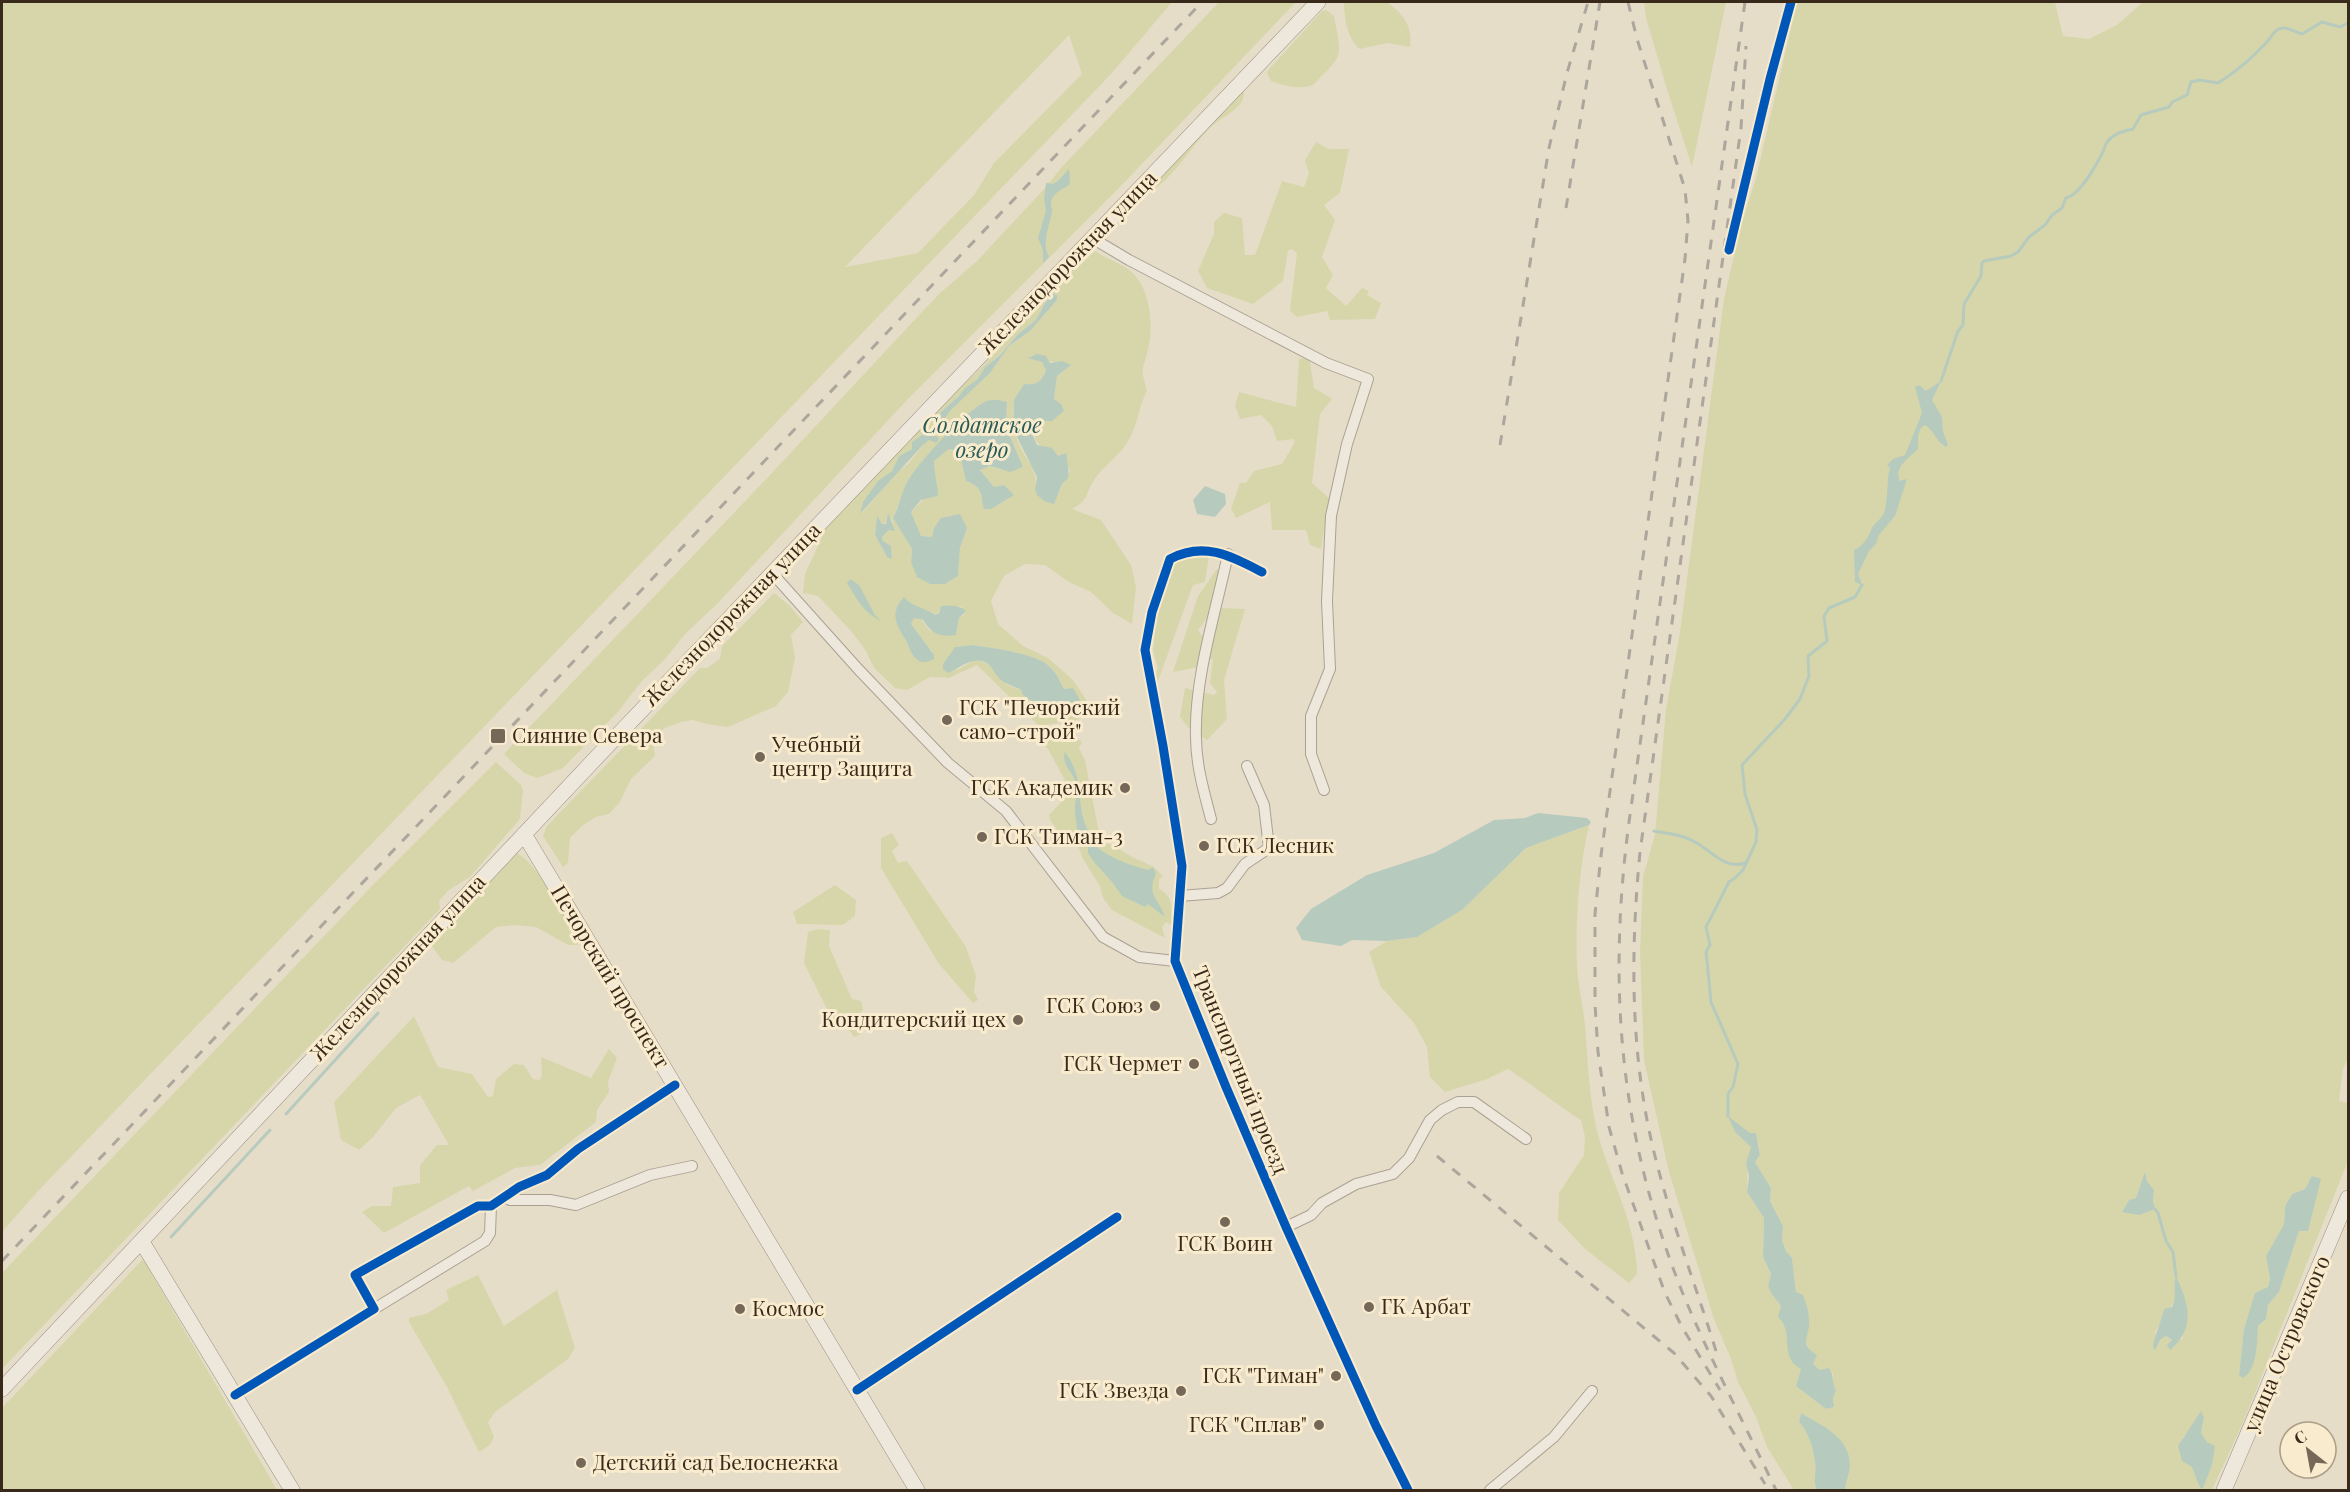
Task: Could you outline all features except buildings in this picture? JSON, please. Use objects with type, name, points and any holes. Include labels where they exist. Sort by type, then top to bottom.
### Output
[{"type":"main road","name":"Железнодорожная улица","points":[[2,1389],[524,834],[1318,2]]},
{"type":"main road","name":"Печорский проспект","points":[[524,834],[917,1491]]},
{"type":"main road","name":"улица Островского","points":[[2224,1491],[2349,1198]]},
{"type":"main road","points":[[142,1242],[292,1491]]},
{"type":"street","points":[[1729,250],[1765,98],[1791,2]]},
{"type":"street","points":[[1092,238],[1128,260],[1326,363],[1368,379],[1347,444],[1331,516],[1327,601],[1330,669],[1311,716],[1311,754],[1324,790]]},
{"type":"street","name":"Транспортный проезд","points":[[1262,572],[1228,554],[1210,551],[1184,552],[1170,559],[1152,612],[1145,650],[1182,866],[1175,961],[1286,1227],[1408,1491]]},
{"type":"street","points":[[1211,819],[1199,772],[1196,718],[1200,684],[1228,554]]},
{"type":"street","points":[[772,573],[859,670],[948,763],[1006,812],[1104,937],[1139,957],[1175,961]]},
{"type":"street","points":[[1180,896],[1218,893],[1227,888],[1245,864],[1269,848],[1264,805],[1247,766]]},
{"type":"street","points":[[374,1309],[355,1275],[478,1206],[491,1206],[519,1187],[547,1175],[578,1149],[675,1085]]},
{"type":"street","points":[[1286,1227],[1311,1215],[1322,1203],[1356,1184],[1393,1174],[1409,1158],[1430,1120],[1442,1110],[1458,1102],[1474,1102],[1526,1139]]},
{"type":"street","points":[[505,1197],[510,1200],[550,1200],[576,1206],[650,1175],[692,1167]]},
{"type":"street","points":[[235,1395],[484,1241],[490,1233],[491,1206]]},
{"type":"street","points":[[856,1390],[1117,1217]]},
{"type":"street","points":[[1490,1491],[1554,1437],[1592,1391]]},
{"type":"green space","points":[[2,2],[1172,2],[1112,73],[40,1189],[2,1232]],"holes":[[[1069,35],[1082,74],[994,163],[974,195],[918,253],[845,267]]]},
{"type":"green space","points":[[1219,2],[1296,2],[1119,188],[908,399],[716,605],[686,633],[665,659],[642,681],[617,713],[563,768],[537,778],[524,773],[504,754],[939,294],[977,261],[1046,187],[1046,183],[1050,182]]},
{"type":"green space","points":[[1344,2],[1387,2],[1406,21],[1410,33],[1410,47],[1387,43],[1360,49],[1349,34]]},
{"type":"green space","points":[[1644,2],[1726,2],[1692,167],[1646,18]]},
{"type":"green space","points":[[1797,2],[2055,2],[2063,36],[2089,39],[2117,25],[2143,2],[2348,2],[2348,1058],[2343,1069],[2339,1101],[2348,1103],[2348,1161],[2244,1420],[2212,1490],[1845,1490],[1850,1467],[1846,1449],[1834,1434],[1801,1413],[1799,1422],[1808,1436],[1813,1451],[1817,1490],[1794,1490],[1767,1447],[1756,1417],[1738,1382],[1714,1319],[1669,1172],[1644,1060],[1640,951],[1643,877],[1655,835],[1666,709],[1680,632],[1724,299],[1742,222],[1756,178]],"holes":[[[1744,1129],[1758,1141],[1760,1155],[1755,1162],[1771,1188],[1770,1201],[1783,1226],[1782,1240],[1786,1251],[1792,1258],[1796,1292],[1809,1319],[1805,1340],[1813,1364],[1820,1370],[1833,1373],[1833,1384],[1836,1391],[1833,1398],[1834,1407],[1826,1409],[1796,1386],[1801,1369],[1787,1336],[1781,1306],[1768,1286],[1771,1274],[1763,1257],[1764,1218],[1747,1192],[1748,1156],[1751,1147],[1735,1132]],[[2145,1173],[2147,1181],[2154,1190],[2153,1201],[2122,1212],[2129,1200],[2136,1198]],[[2312,1177],[2299,1231],[2279,1292],[2268,1305],[2266,1319],[2258,1326],[2256,1354],[2239,1375],[2244,1329],[2249,1315],[2268,1287],[2270,1279],[2266,1256],[2284,1224],[2285,1206],[2292,1194],[2305,1189]],[[2177,1298],[2183,1339],[2172,1341],[2166,1336],[2161,1339],[2158,1346],[2155,1332]],[[2204,1417],[2201,1433],[2207,1442],[2200,1488],[2183,1437]]]},
{"type":"green space","points":[[1326,10],[1334,16],[1337,30],[1339,49],[1335,61],[1313,85],[1297,87],[1271,81],[1267,73],[1269,69],[1322,11]]},
{"type":"green space","points":[[1244,90],[1243,100],[1238,107],[1212,126],[1164,182],[1144,196],[1140,192]]},
{"type":"green space","points":[[1316,142],[1329,149],[1349,149],[1340,193],[1324,205],[1335,220],[1322,257],[1333,275],[1326,288],[1346,306],[1362,288],[1369,291],[1367,295],[1381,303],[1375,319],[1330,320],[1327,311],[1297,317],[1290,311],[1297,253],[1292,249],[1288,251],[1283,281],[1253,304],[1207,288],[1198,271],[1214,234],[1214,222],[1224,213],[1242,218],[1245,255],[1255,255],[1282,181],[1304,187],[1309,173],[1305,160]]},
{"type":"green space","points":[[1095,251],[1128,269],[1136,276],[1142,285],[1149,306],[1151,329],[1143,370],[1147,390],[1129,440],[1094,480],[1084,500],[1072,509],[1101,520],[1131,565],[1136,587],[1132,624],[1113,613],[1091,592],[1069,582],[1045,565],[1025,564],[1004,576],[991,601],[998,624],[1023,646],[1048,658],[1073,680],[1093,710],[1077,720],[1039,726],[977,665],[949,678],[930,677],[907,690],[895,688],[874,668],[866,651],[852,632],[818,596],[803,593],[805,574],[827,526],[985,364],[1050,293]],"holes":[[[1053,294],[1057,300],[1030,331],[1009,346],[990,373],[951,410],[908,464],[898,472],[861,514],[863,502],[892,471],[899,456],[912,449],[912,442],[932,428],[941,412],[977,380],[985,367],[1018,334],[1036,320],[1046,301]],[[1036,359],[1071,365],[1057,376],[1054,399],[1064,411],[1052,421],[1035,421],[1035,435],[1038,443],[1058,456],[1067,454],[1066,462],[1070,471],[1060,491],[1035,489],[1034,473],[1018,441],[1013,422],[1018,393],[1024,384],[1038,382],[1046,369],[1043,362]],[[1007,402],[1006,427],[1023,467],[1001,470],[990,466],[980,470],[994,487],[1004,485],[1013,495],[991,509],[982,498],[979,489],[966,481],[959,451],[949,449],[934,461],[934,475],[938,485],[911,512],[921,536],[932,537],[934,528],[967,528],[960,548],[958,576],[945,584],[930,584],[911,562],[912,549],[893,518],[909,479]],[[877,517],[882,524],[886,523],[887,517],[892,520],[893,526],[882,537],[883,541],[891,546],[892,558],[887,557],[875,535]],[[907,600],[909,604],[935,615],[944,606],[962,607],[964,615],[959,618],[956,635],[945,635],[929,630],[919,617],[914,617],[911,624],[932,651],[931,661],[922,661],[911,649],[902,632],[896,609]],[[973,645],[1024,654],[1049,666],[1065,690],[1034,709],[1033,702],[1021,690],[1007,685],[989,665],[975,660],[957,670],[955,647]]]},
{"type":"green space","points":[[1305,358],[1310,362],[1314,388],[1332,399],[1320,414],[1312,483],[1329,498],[1321,549],[1310,545],[1306,530],[1272,530],[1270,502],[1236,518],[1231,509],[1240,483],[1246,483],[1254,471],[1282,464],[1295,442],[1293,439],[1277,441],[1272,426],[1261,415],[1240,419],[1235,406],[1239,392],[1296,407],[1299,359]]},
{"type":"green space","points":[[1193,554],[1209,556],[1205,582],[1193,585],[1158,681],[1155,676],[1158,668],[1153,650],[1156,618],[1177,559]]},
{"type":"green space","points":[[1217,569],[1221,573],[1214,609],[1198,630],[1201,635],[1206,635],[1221,608],[1245,609],[1224,680],[1227,719],[1207,740],[1188,727],[1180,717],[1185,688],[1214,695],[1217,692],[1210,683],[1213,658],[1199,667],[1173,672],[1198,596]]},
{"type":"green space","points":[[774,593],[790,606],[803,622],[791,635],[795,658],[788,692],[776,706],[728,727],[692,720],[665,728],[650,741],[655,756],[631,779],[620,802],[609,814],[596,817],[583,825],[570,838],[568,863],[563,867],[543,836],[547,826],[700,668],[707,668],[720,659],[722,646]]},
{"type":"green space","points":[[1050,731],[1069,735],[1082,742],[1079,748],[1085,760],[1101,843],[1115,846],[1149,865],[1163,876],[1159,879],[1159,889],[1170,900],[1172,925],[1166,922],[1162,927],[1165,938],[1112,910],[1103,898],[1100,886],[1083,859],[1077,843],[1058,831],[1050,820],[1049,815],[1066,797],[1069,788],[1048,749],[1041,742],[1043,734]]},
{"type":"green space","points":[[496,762],[521,785],[523,791],[520,819],[470,877],[449,890],[439,901],[440,909],[2,1369],[2,1273],[370,888]]},
{"type":"green space","points":[[1589,825],[1578,896],[1578,973],[1596,1124],[1628,1221],[1636,1255],[1637,1274],[1629,1283],[1585,1249],[1558,1220],[1559,1193],[1584,1155],[1585,1137],[1581,1120],[1508,1069],[1487,1079],[1445,1092],[1430,1077],[1427,1047],[1414,1023],[1381,987],[1369,952],[1387,941],[1417,937],[1462,910],[1526,848]]},
{"type":"green space","points":[[892,833],[899,845],[892,851],[898,863],[907,861],[966,947],[976,976],[974,992],[978,1000],[973,1003],[939,964],[881,868],[881,838]]},
{"type":"green space","points":[[515,852],[523,857],[541,877],[577,935],[578,945],[568,945],[536,927],[514,925],[496,927],[453,963],[442,960],[431,945],[433,937],[477,896],[486,882]]},
{"type":"green space","points":[[835,885],[856,900],[855,916],[843,925],[797,924],[793,912]]},
{"type":"green space","points":[[818,929],[830,930],[829,946],[852,999],[861,1001],[863,1010],[855,1018],[861,1034],[854,1037],[850,1031],[836,1027],[804,963],[808,932]]},
{"type":"green space","points":[[414,1016],[438,1067],[472,1074],[488,1097],[493,1096],[496,1079],[514,1064],[524,1065],[533,1079],[540,1080],[541,1057],[591,1078],[609,1049],[617,1058],[608,1082],[609,1092],[597,1110],[596,1122],[540,1165],[515,1168],[473,1191],[469,1186],[384,1233],[362,1212],[372,1206],[391,1206],[393,1187],[420,1183],[420,1165],[437,1145],[449,1145],[420,1095],[396,1108],[373,1137],[359,1150],[341,1140],[334,1102]]},
{"type":"green space","points":[[143,1259],[277,1490],[2,1490],[2,1408]]},
{"type":"green space","points":[[478,1275],[504,1326],[557,1290],[575,1348],[568,1359],[495,1412],[488,1422],[494,1437],[490,1445],[479,1452],[447,1387],[409,1322],[409,1318],[426,1314],[449,1300],[446,1290]]},
{"type":"water","points":[[1069,169],[1069,185],[1057,193],[1051,201],[1052,211],[1046,240],[1049,257],[1043,263],[1043,250],[1038,238],[1046,211],[1044,199],[1046,183],[1053,184],[1058,181]]},
{"type":"water","points":[[1053,294],[1057,295],[1057,300],[1030,331],[1009,346],[990,373],[951,410],[933,434],[939,438],[937,443],[929,440],[922,446],[860,514],[863,502],[878,481],[892,471],[899,456],[912,449],[912,442],[932,428],[941,412],[965,388],[977,380],[985,367],[1000,355],[1018,334],[1036,320],[1046,301]]},
{"type":"water","points":[[1037,354],[1046,356],[1050,363],[1062,361],[1071,365],[1057,376],[1054,399],[1061,404],[1064,411],[1052,421],[1035,421],[1033,436],[1037,445],[1052,448],[1058,456],[1067,453],[1068,478],[1062,484],[1054,504],[1044,501],[1037,495],[1035,489],[1037,477],[1013,429],[1014,400],[1024,384],[1038,382],[1046,370],[1042,362],[1028,358]]},
{"type":"water","points":[[1941,381],[1932,400],[1942,417],[1943,431],[1948,445],[1946,447],[1943,445],[1925,425],[1921,428],[1918,435],[1918,449],[1903,463],[1899,472],[1900,481],[1907,479],[1895,516],[1879,535],[1858,574],[1862,585],[1855,582],[1854,550],[1863,544],[1873,526],[1883,515],[1890,468],[1887,465],[1893,459],[1905,455],[1922,413],[1915,387],[1919,385],[1926,391]]},
{"type":"water","name":"Солдатское озеро","points":[[986,401],[1007,402],[1006,427],[1023,467],[1010,472],[990,466],[980,470],[994,487],[1004,485],[1014,495],[991,509],[984,509],[979,489],[966,481],[959,451],[949,449],[934,461],[938,496],[921,500],[911,512],[921,536],[932,537],[934,528],[941,518],[960,514],[967,528],[960,548],[958,576],[945,584],[930,584],[917,577],[911,562],[912,549],[893,518],[902,493],[915,470],[955,425]]},
{"type":"water","points":[[1205,486],[1225,494],[1226,504],[1215,517],[1197,514],[1193,500]]},
{"type":"water","points":[[888,513],[895,531],[889,530],[882,537],[883,541],[891,546],[892,559],[887,557],[875,535],[877,516],[882,524],[886,524]]},
{"type":"water","points":[[850,579],[859,585],[875,615],[881,621],[861,605],[847,583]]},
{"type":"water","points":[[904,597],[935,615],[939,613],[941,606],[957,607],[966,611],[959,618],[956,635],[936,634],[923,620],[914,618],[911,624],[934,655],[934,659],[927,662],[914,657],[899,628],[896,613]]},
{"type":"water","points":[[973,645],[1013,652],[1042,661],[1054,671],[1064,689],[1073,688],[1080,700],[1060,714],[1043,717],[1037,715],[1033,702],[1023,695],[1021,690],[1002,681],[983,661],[973,661],[948,673],[943,669],[943,664],[955,647]]},
{"type":"water","points":[[1065,752],[1076,773],[1082,813],[1089,832],[1088,838],[1101,850],[1115,858],[1148,870],[1153,867],[1156,874],[1152,887],[1154,897],[1165,917],[1148,904],[1145,907],[1122,896],[1088,853],[1088,844],[1077,835],[1075,808],[1077,786],[1065,761]]},
{"type":"water","points":[[1538,813],[1587,818],[1591,822],[1589,825],[1526,848],[1462,910],[1417,937],[1387,941],[1352,940],[1341,946],[1302,940],[1296,928],[1311,909],[1367,875],[1434,853],[1494,820],[1525,818]]},
{"type":"water","points":[[1728,1116],[1750,1133],[1756,1133],[1760,1155],[1755,1162],[1771,1188],[1770,1201],[1783,1226],[1782,1240],[1786,1251],[1792,1258],[1796,1292],[1803,1295],[1807,1307],[1809,1326],[1806,1343],[1817,1355],[1813,1364],[1820,1370],[1829,1368],[1831,1371],[1836,1391],[1833,1398],[1834,1407],[1826,1409],[1796,1386],[1801,1369],[1790,1358],[1786,1330],[1778,1317],[1781,1306],[1768,1286],[1771,1274],[1763,1257],[1764,1218],[1747,1192],[1749,1176],[1746,1163],[1751,1147],[1735,1132]]},
{"type":"water","points":[[2145,1172],[2147,1181],[2154,1190],[2155,1209],[2139,1215],[2122,1212],[2129,1200],[2136,1198]]},
{"type":"water","points":[[2312,1176],[2321,1179],[2308,1231],[2299,1231],[2279,1292],[2268,1305],[2266,1319],[2258,1326],[2257,1347],[2252,1368],[2243,1378],[2239,1375],[2244,1329],[2255,1293],[2268,1287],[2270,1279],[2266,1256],[2284,1224],[2285,1206],[2292,1194],[2305,1189]]},
{"type":"water","points":[[2176,1276],[2187,1306],[2187,1324],[2184,1333],[2170,1350],[2167,1345],[2172,1340],[2166,1336],[2161,1339],[2155,1350],[2154,1342],[2164,1309],[2172,1307],[2174,1302]]},
{"type":"water","points":[[2201,1411],[2204,1417],[2201,1433],[2207,1442],[2215,1446],[2212,1465],[2203,1488],[2200,1488],[2192,1467],[2182,1461],[2178,1446]]},
{"type":"water","points":[[1801,1413],[1834,1434],[1846,1448],[1850,1467],[1845,1490],[1817,1490],[1813,1451],[1808,1436],[1799,1422]]},
{"type":"waterway","points":[[1941,381],[1958,331],[1963,325],[1964,304],[1981,276],[1982,263],[2018,252],[2029,237],[2062,208],[2066,198],[2077,192],[2087,180],[2110,138],[2133,129],[2141,115],[2169,107],[2172,102],[2187,95],[2191,82],[2200,80],[2218,83],[2225,79],[2281,28],[2302,34],[2322,22],[2340,27],[2348,23]]},
{"type":"waterway","points":[[1728,1116],[1728,1094],[1733,1087],[1738,1064],[1711,1002],[1706,952],[1710,945],[1706,927],[1729,882],[1743,870],[1756,842],[1757,830],[1745,794],[1742,765],[1785,719],[1800,699],[1809,676],[1808,656],[1827,641],[1824,616],[1829,608],[1855,597],[1862,585]]},
{"type":"waterway","points":[[1654,831],[1690,840],[1725,862],[1745,863]]},
{"type":"waterway","points":[[286,1114],[378,1013]]},
{"type":"waterway","points":[[171,1237],[270,1130]]},
{"type":"waterway","points":[[2155,1209],[2166,1241],[2173,1252],[2176,1276]]},
{"type":"railway","points":[[2,1261],[1202,2]]},
{"type":"railway","points":[[1500,445],[1549,148],[1567,73],[1588,2]]},
{"type":"railway","points":[[1566,208],[1600,2]]},
{"type":"railway","points":[[1628,2],[1637,39],[1685,189],[1688,221],[1685,259],[1601,855],[1595,914],[1595,1004],[1598,1052],[1609,1127],[1622,1173],[1665,1293],[1682,1327],[1720,1390]]},
{"type":"railway","points":[[1745,2],[1629,822],[1622,884],[1619,944],[1620,1003],[1624,1062],[1632,1120],[1645,1178],[1662,1235],[1694,1319],[1776,1490]]},
{"type":"railway","points":[[1716,1351],[1670,1211],[1648,1126],[1637,1048],[1634,970],[1640,852],[1741,128],[1746,46]]},
{"type":"railway","points":[[1437,1156],[1674,1353],[1711,1396],[1765,1484]]},
{"type":"cycle path","points":[[1729,250],[1791,2]]},
{"type":"cycle path","points":[[1262,572],[1217,553],[1194,551],[1182,554],[1170,559],[1152,612],[1145,650],[1182,866],[1175,961],[1286,1227],[1376,1426],[1408,1490]]},
{"type":"cycle path","points":[[235,1395],[374,1309],[355,1275],[478,1206],[491,1206],[519,1187],[547,1175],[578,1149],[675,1085]]},
{"type":"cycle path","points":[[857,1390],[1117,1217]]},
{"type":"place","name":"ГСК \"Печорский само-строй\"","points":[[947,720]]},
{"type":"place","name":"Сияние Севера","points":[[498,736]]},
{"type":"place","name":"Учебный центр Защита","points":[[760,757]]},
{"type":"place","name":"ГСК Академик","points":[[1125,788]]},
{"type":"place","name":"ГСК Тиман-3","points":[[982,837]]},
{"type":"place","name":"ГСК Лесник","points":[[1204,846]]},
{"type":"place","name":"ГСК Союз","points":[[1155,1006]]},
{"type":"place","name":"Кондитерский цех","points":[[1018,1020]]},
{"type":"place","name":"ГСК Чермет","points":[[1194,1064]]},
{"type":"place","name":"ГСК Воин","points":[[1225,1222]]},
{"type":"place","name":"ГК Арбат","points":[[1369,1307]]},
{"type":"place","name":"Космос","points":[[740,1309]]},
{"type":"place","name":"ГСК \"Тиман\"","points":[[1336,1376]]},
{"type":"place","name":"ГСК Звезда","points":[[1181,1391]]},
{"type":"place","name":"ГСК \"Сплав\"","points":[[1319,1425]]},
{"type":"place","name":"Детский сад Белоснежка","points":[[581,1463]]}]
